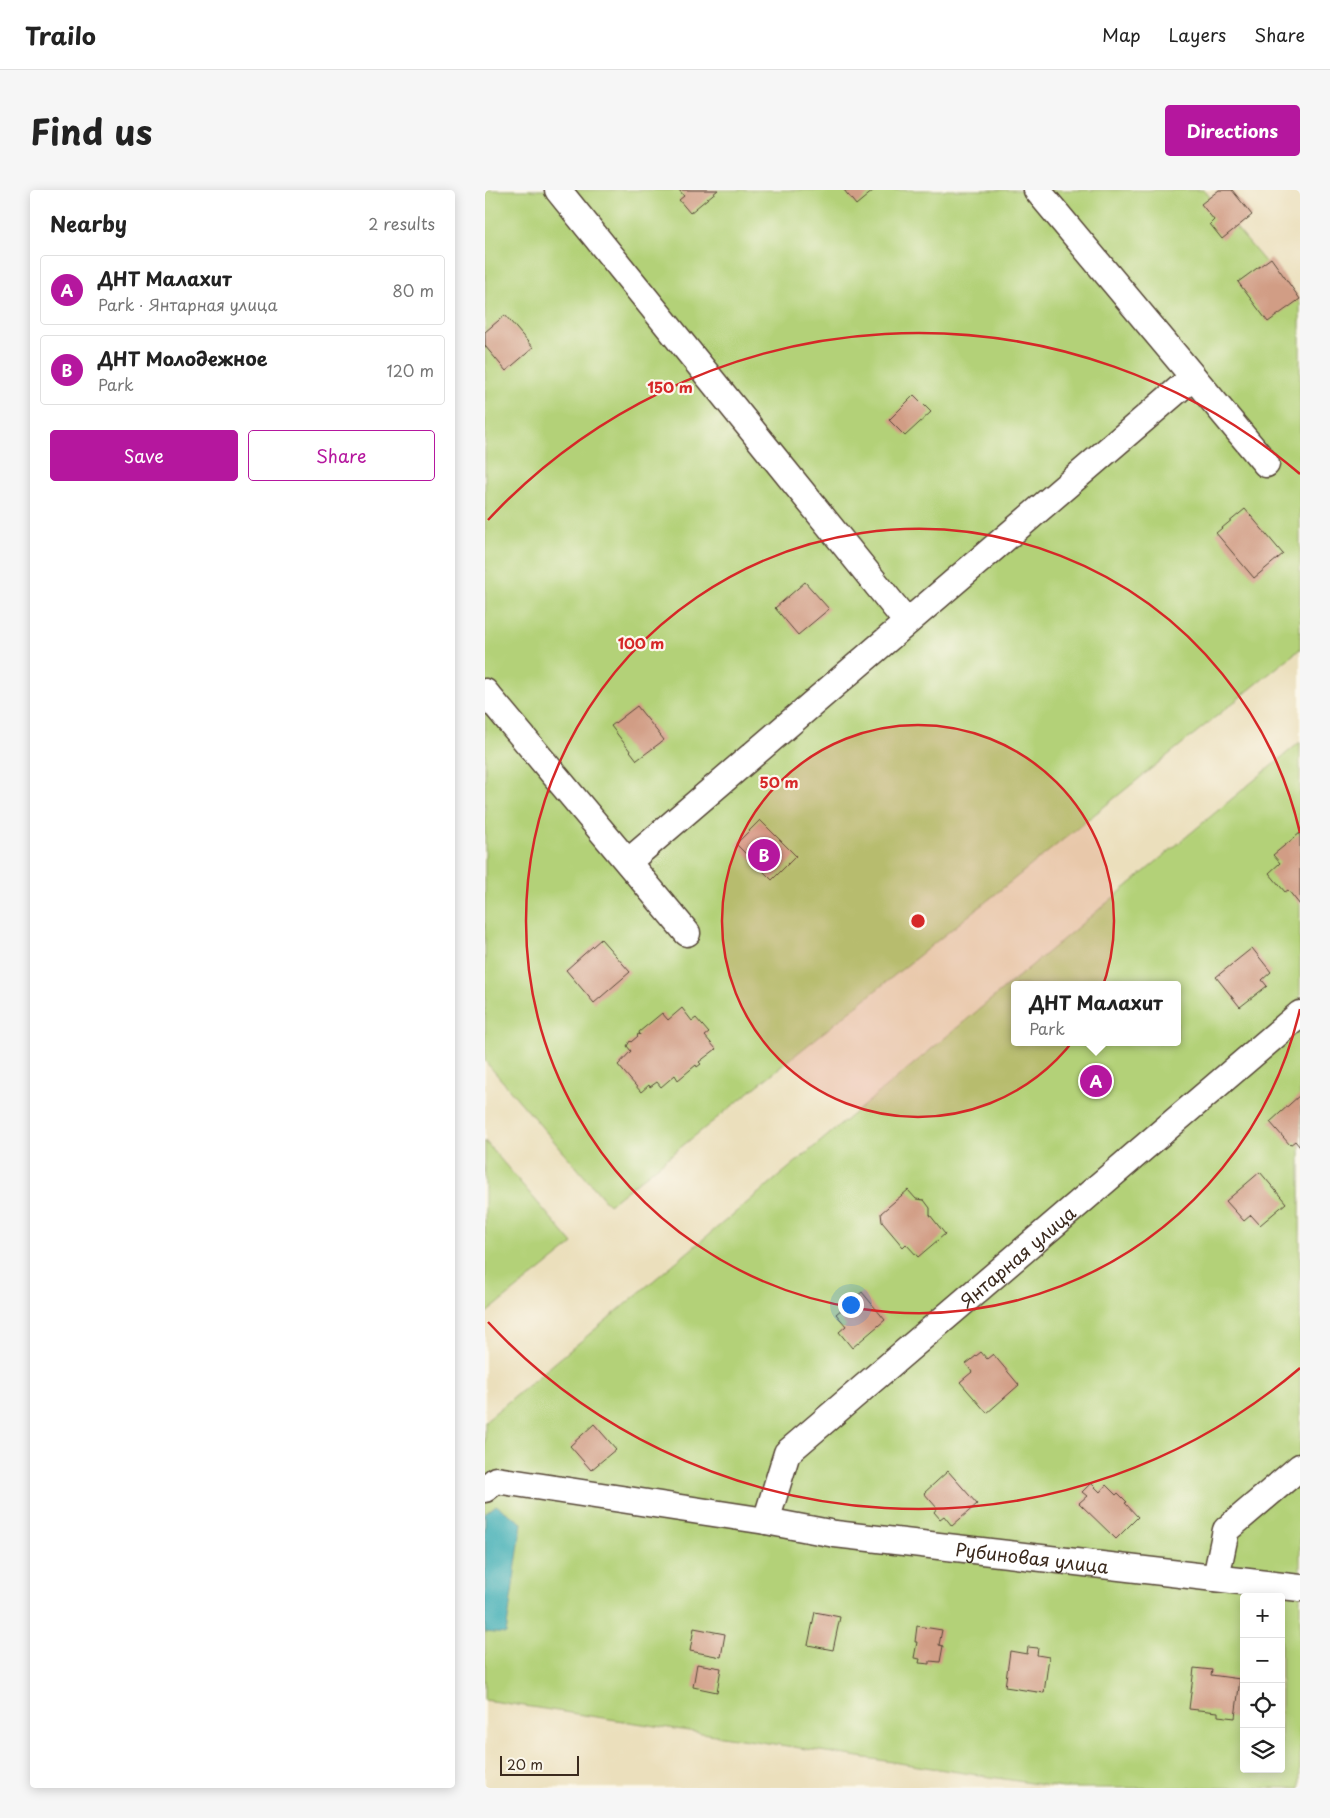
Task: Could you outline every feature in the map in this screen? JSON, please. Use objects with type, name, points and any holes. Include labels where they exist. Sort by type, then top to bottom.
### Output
[{"type":"street","points":[[558,190],[907,622]]},
{"type":"street","points":[[1037,190],[1266,464]]},
{"type":"street","points":[[628,862],[1193,377]]},
{"type":"street","points":[[485,692],[687,933]]},
{"type":"street","name":"Янтарная улица","points":[[766,1521],[787,1453],[1300,1014]]},
{"type":"street","points":[[1216,1578],[1227,1530],[1300,1467]]},
{"type":"street","name":"Рубиновая улица","points":[[485,1489],[496,1480],[766,1521],[835,1534],[1300,1588]]},
{"type":"green space","points":[[485,190],[1204,190],[1300,303],[1300,649],[609,1205],[485,1061]]},
{"type":"green space","points":[[1300,742],[1300,1788],[1063,1788],[485,1700],[485,1421],[1011,983],[1011,1046],[1181,1046],[1181,981],[1013,981]]},
{"type":"green space","points":[[485,1141],[573,1244],[485,1314]]},
{"type":"water","points":[[496,1505],[522,1523],[506,1634],[485,1632],[485,1514]]},
{"type":"building","points":[[679,190],[718,190],[690,213],[679,200],[684,196]]},
{"type":"building","points":[[844,190],[874,190],[856,205]]},
{"type":"building","points":[[1219,190],[1232,190],[1252,215],[1222,239],[1210,224],[1214,220],[1201,204]]},
{"type":"building","points":[[1271,258],[1300,299],[1268,322],[1238,282]]},
{"type":"building","points":[[505,315],[533,348],[506,371],[485,346],[485,332]]},
{"type":"building","points":[[914,395],[931,412],[905,436],[889,420]]},
{"type":"building","points":[[1245,509],[1283,554],[1254,578],[1216,533]]},
{"type":"building","points":[[805,582],[829,609],[798,635],[775,608]]},
{"type":"building","points":[[637,706],[664,740],[637,760],[611,726]]},
{"type":"building","points":[[760,820],[796,856],[772,880],[736,844]]},
{"type":"building","points":[[1300,833],[1300,905],[1288,890],[1285,892],[1269,873],[1280,863],[1273,855]]},
{"type":"building","points":[[601,939],[630,972],[594,1003],[566,970]]},
{"type":"building","points":[[1252,948],[1271,972],[1262,980],[1267,986],[1240,1007],[1216,977]]},
{"type":"building","points":[[682,1008],[692,1021],[696,1018],[709,1033],[705,1036],[716,1049],[699,1062],[701,1064],[697,1067],[696,1065],[678,1080],[675,1075],[661,1087],[657,1082],[650,1087],[649,1085],[641,1092],[618,1065],[631,1051],[627,1046],[637,1035],[640,1035],[639,1032],[662,1013],[668,1020]]},
{"type":"building","points":[[1300,1095],[1300,1147],[1295,1141],[1290,1145],[1270,1122]]},
{"type":"building","points":[[1260,1172],[1286,1203],[1260,1225],[1251,1215],[1244,1221],[1226,1201]]},
{"type":"building","points":[[908,1190],[916,1199],[924,1200],[930,1208],[930,1215],[945,1234],[918,1257],[906,1244],[903,1247],[882,1222],[881,1213]]},
{"type":"building","points":[[862,1292],[885,1320],[852,1348],[839,1332],[846,1326],[836,1314]]},
{"type":"building","points":[[981,1352],[987,1359],[993,1354],[1019,1385],[987,1413],[960,1382],[972,1372],[966,1364]]},
{"type":"building","points":[[594,1424],[616,1449],[591,1470],[570,1446]]},
{"type":"building","points":[[948,1471],[977,1504],[952,1526],[944,1516],[940,1519],[934,1512],[937,1508],[924,1493]]},
{"type":"building","points":[[1091,1483],[1100,1492],[1106,1485],[1116,1495],[1118,1493],[1138,1517],[1116,1539],[1079,1503],[1087,1496],[1082,1492]]},
{"type":"building","points":[[815,1612],[840,1617],[833,1650],[808,1645]]},
{"type":"building","points":[[917,1626],[942,1630],[939,1645],[943,1646],[940,1662],[930,1661],[930,1664],[919,1663],[920,1659],[914,1658]]},
{"type":"building","points":[[694,1628],[725,1634],[721,1657],[690,1651]]},
{"type":"building","points":[[1028,1647],[1038,1648],[1037,1655],[1049,1657],[1044,1693],[1005,1687],[1010,1651],[1027,1654]]},
{"type":"building","points":[[697,1664],[721,1668],[717,1692],[693,1687]]},
{"type":"building","points":[[1194,1668],[1212,1670],[1211,1675],[1240,1679],[1235,1718],[1218,1716],[1218,1712],[1189,1709]]},
{"type":"place","name":"ДНТ Молодежное","points":[[764,855]]},
{"type":"place","name":"ДНТ Малахит","points":[[1096,1081]]}]
